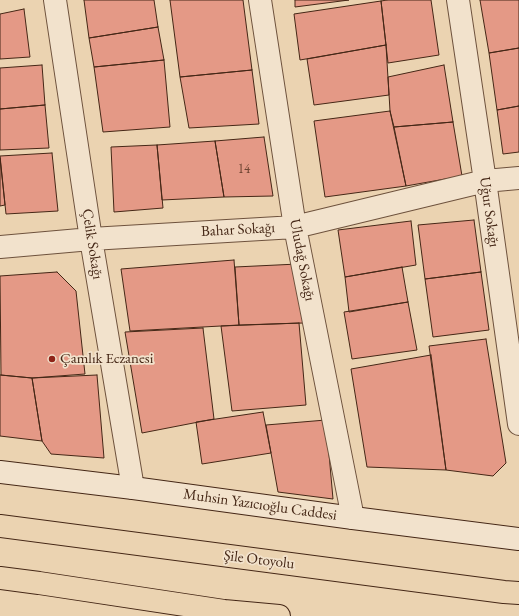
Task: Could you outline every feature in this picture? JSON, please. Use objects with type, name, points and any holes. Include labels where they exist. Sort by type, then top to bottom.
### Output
[{"type":"highway","name":"Şile Otoyolu","points":[[0,526],[519,593]]},
{"type":"highway","points":[[0,578],[224,611],[279,616]]},
{"type":"highway","points":[[224,611],[246,616]]},
{"type":"street","name":"Çelik Sokağı","points":[[55,0],[91,239],[133,488]]},
{"type":"street","name":"Uludağ Sokağı","points":[[260,0],[295,227],[353,518]]},
{"type":"street","name":"Uğur Sokağı","points":[[458,0],[519,424]]},
{"type":"street","name":"Bahar Sokağı","points":[[0,247],[91,239],[295,227],[485,181],[519,178]]},
{"type":"street","name":"Muhsin Yazıcıoğlu Caddesi","points":[[0,472],[519,539]]},
{"type":"building","points":[[84,0],[154,0],[158,27],[89,38]]},
{"type":"building","points":[[170,0],[243,0],[252,70],[180,77]]},
{"type":"building","points":[[295,0],[349,0],[295,7]]},
{"type":"building","points":[[431,0],[439,55],[388,63],[381,1]]},
{"type":"building","points":[[480,0],[519,0],[519,48],[489,53]]},
{"type":"building","points":[[381,1],[386,45],[300,60],[294,14]]},
{"type":"building","points":[[24,9],[30,57],[0,59],[0,14]]},
{"type":"building","points":[[158,27],[164,60],[94,67],[89,38]]},
{"type":"building","points":[[386,45],[389,95],[314,105],[307,59]]},
{"type":"building","points":[[519,48],[519,106],[497,110],[489,53]]},
{"type":"building","points":[[164,60],[170,127],[103,132],[94,67]]},
{"type":"building","points":[[42,65],[45,105],[0,109],[0,68]]},
{"type":"building","points":[[444,65],[453,122],[394,127],[390,111],[388,77]]},
{"type":"building","points":[[252,70],[259,124],[189,128],[180,77]]},
{"type":"building","points":[[45,105],[49,148],[0,150],[0,109]]},
{"type":"building","points":[[519,106],[519,152],[503,154],[497,110]]},
{"type":"building","points":[[390,111],[406,186],[325,197],[314,121]]},
{"type":"building","points":[[453,122],[462,176],[406,186],[394,127]]},
{"type":"building","points":[[264,137],[273,196],[224,197],[215,141]]},
{"type":"building","points":[[215,141],[224,197],[162,200],[157,145]]},
{"type":"building","points":[[157,145],[163,208],[114,212],[111,147]]},
{"type":"building","points":[[52,153],[58,211],[6,214],[0,156]]},
{"type":"building","points":[[0,158],[5,205],[0,206]]},
{"type":"building","points":[[474,220],[481,272],[425,279],[418,225]]},
{"type":"building","points":[[411,221],[416,265],[345,277],[338,230]]},
{"type":"building","points":[[234,260],[239,325],[130,331],[121,269]]},
{"type":"building","points":[[298,264],[303,323],[239,325],[235,267]]},
{"type":"building","points":[[402,267],[408,302],[349,312],[345,277]]},
{"type":"building","points":[[57,272],[76,291],[85,374],[32,378],[1,375],[0,276]]},
{"type":"building","points":[[481,272],[489,330],[433,337],[425,279]]},
{"type":"building","points":[[408,302],[417,350],[352,359],[344,312]]},
{"type":"building","points":[[299,323],[306,405],[232,411],[221,326]]},
{"type":"building","points":[[203,328],[214,419],[142,433],[125,332]]},
{"type":"building","points":[[486,339],[506,463],[493,476],[446,470],[429,346]]},
{"type":"building","points":[[431,355],[446,470],[367,467],[351,369]]},
{"type":"building","points":[[0,375],[32,378],[42,441],[0,436]]},
{"type":"building","points":[[97,375],[104,458],[51,454],[42,441],[32,378]]},
{"type":"building","points":[[263,412],[271,453],[202,464],[196,422]]},
{"type":"building","points":[[326,420],[333,499],[278,492],[266,425]]},
{"type":"place","name":"Çamlık Eczanesi","points":[[52,359]]}]
